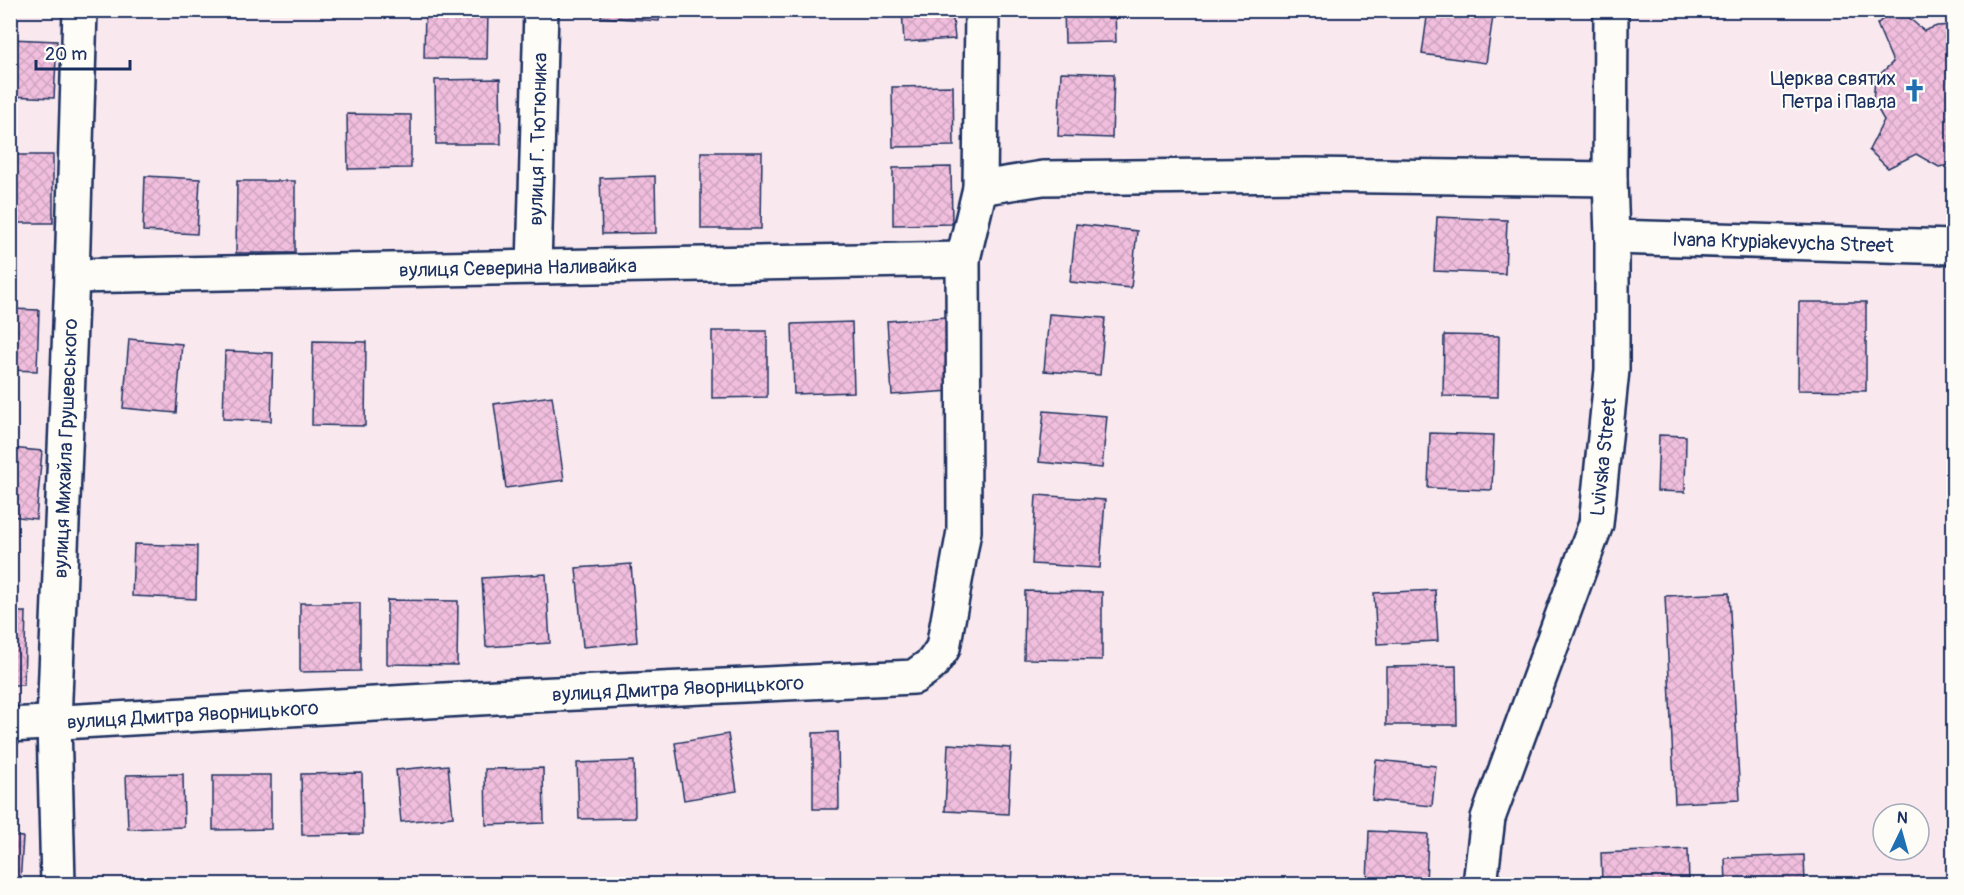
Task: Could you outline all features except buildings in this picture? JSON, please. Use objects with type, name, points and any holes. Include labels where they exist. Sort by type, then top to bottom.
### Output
[{"type":"street","name":"вулиця Михайла Грушевського","points":[[58,885],[54,722],[80,10]]},
{"type":"street","name":"вулиця Г. Тютюника","points":[[534,267],[541,10]]},
{"type":"street","name":"вулиця Дмитра Яворницького","points":[[10,725],[502,697],[914,677],[932,664],[943,648],[964,531],[963,259],[980,188],[982,10]]},
{"type":"street","name":"Lvivska Street","points":[[1480,885],[1488,818],[1596,524],[1612,370],[1611,10]]},
{"type":"street","points":[[980,188],[1043,178],[1306,175],[1610,179]]},
{"type":"street","name":"Ivana Krypiakevycha Street","points":[[1612,237],[1953,247]]},
{"type":"street","name":"вулиця Северина Наливайка","points":[[72,276],[963,259]]},
{"type":"place","name":"Церква святих Петра і Павла","points":[[1914,90]]}]
